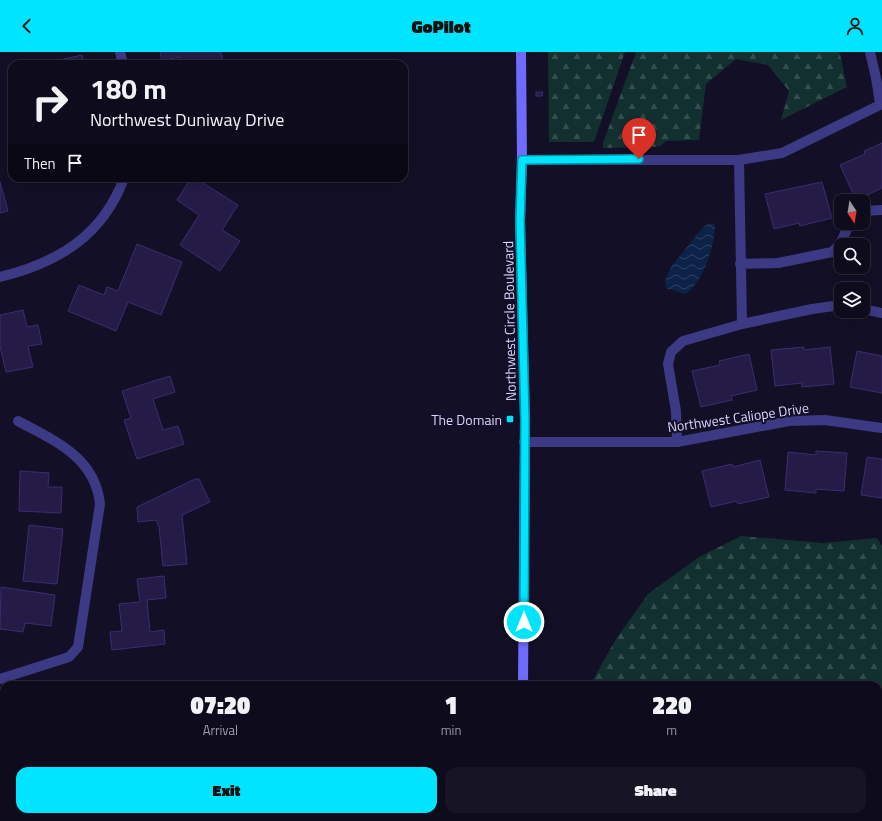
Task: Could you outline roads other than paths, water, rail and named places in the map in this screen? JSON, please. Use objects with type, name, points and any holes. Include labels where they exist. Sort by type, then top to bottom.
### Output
[{"type":"main road","name":"Northwest Circle Boulevard","points":[[521,52],[522,160],[520,221],[524,442],[523,681]]},
{"type":"street","points":[[522,160],[739,160],[782,153],[820,136],[881,104],[870,52]]},
{"type":"street","points":[[739,160],[742,324]]},
{"type":"street","points":[[0,277],[26,271],[68,251],[88,233],[110,207],[119,192],[123,182]]},
{"type":"street","points":[[870,211],[882,210]]},
{"type":"street","points":[[740,264],[778,263],[832,252],[840,244],[847,230]]},
{"type":"street","points":[[677,442],[676,411],[668,364],[671,352],[683,341],[742,324],[812,309],[834,306]]},
{"type":"street","points":[[870,310],[882,313]]},
{"type":"street","name":"Northwest Caliope Drive","points":[[524,442],[677,442],[789,421],[825,420],[882,428]]},
{"type":"street","points":[[0,680],[72,655],[78,647],[100,504],[99,492],[89,470],[75,455],[60,443],[18,421]]},
{"type":"water","points":[[713,223],[715,227],[710,254],[698,281],[686,294],[666,288],[665,281],[671,267],[699,232],[706,225]]},
{"type":"place","name":"The Domain","points":[[510,419]]}]
